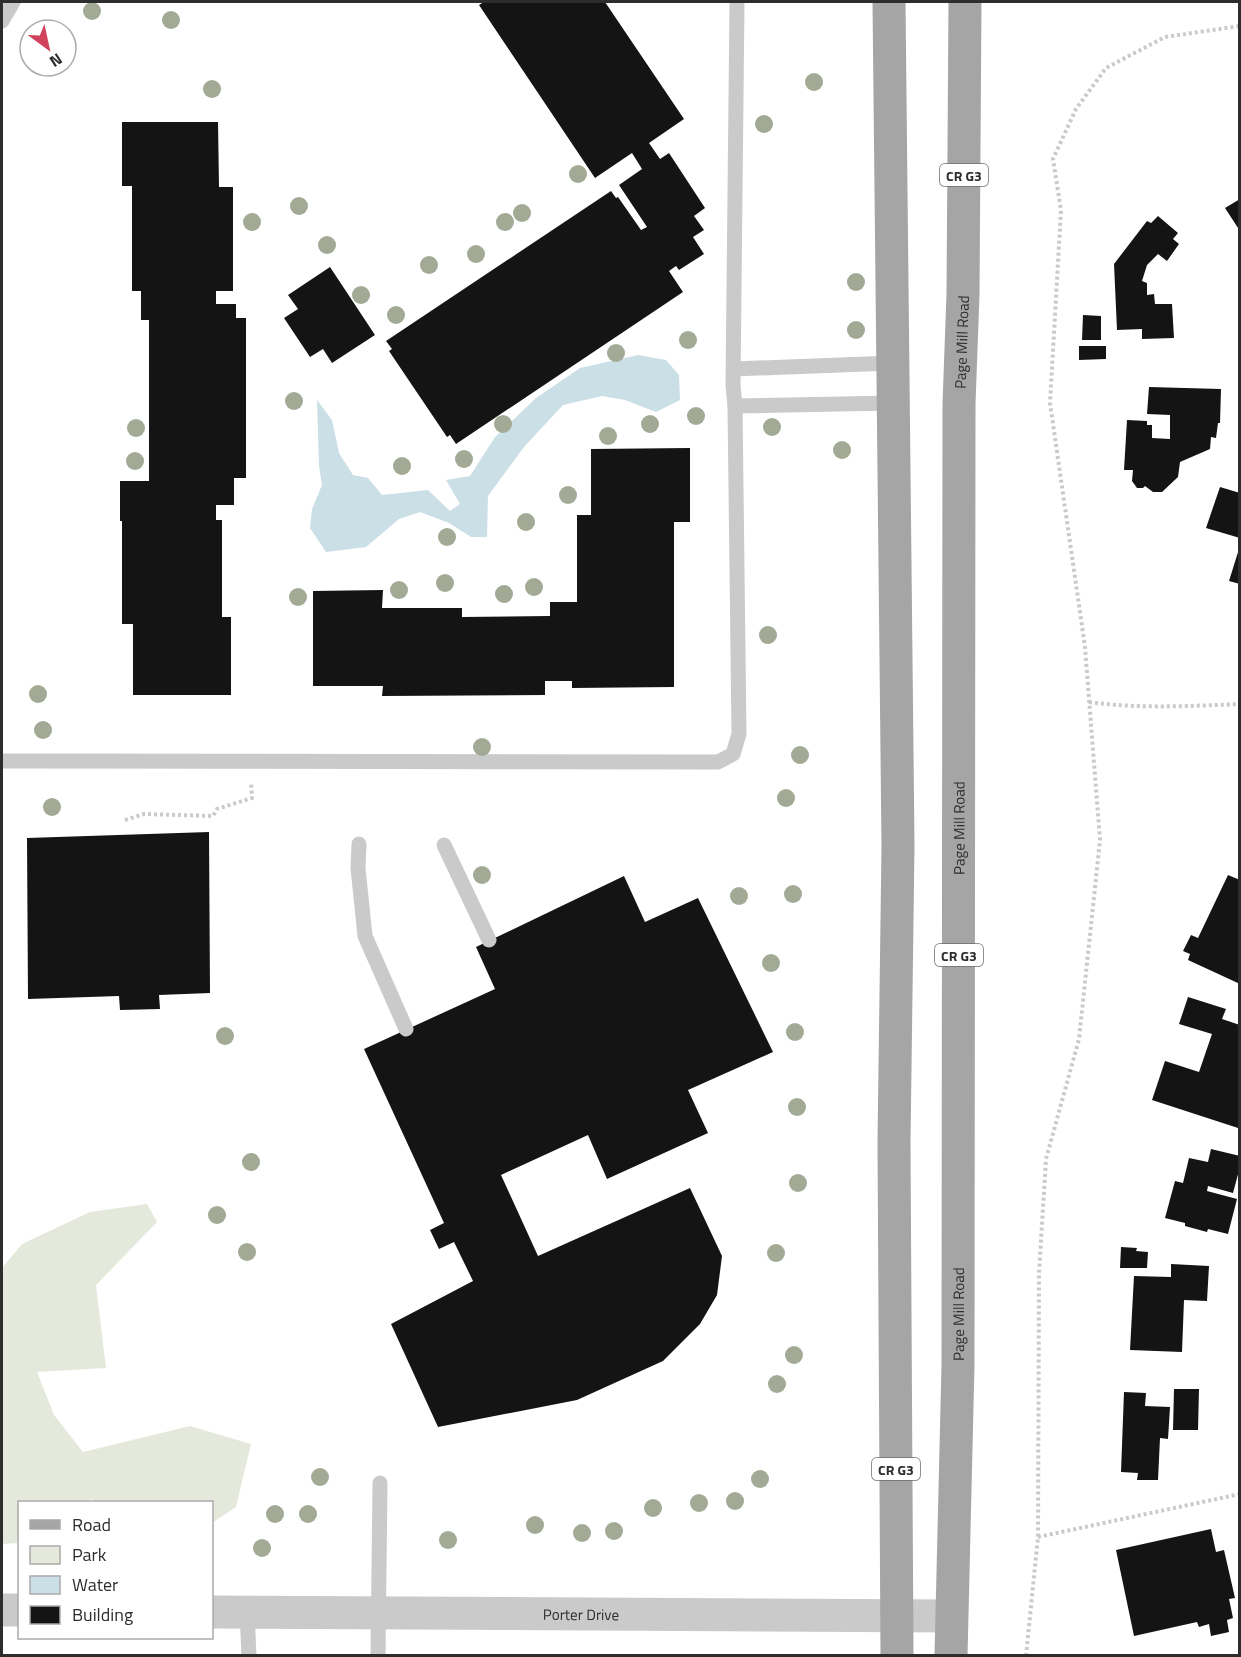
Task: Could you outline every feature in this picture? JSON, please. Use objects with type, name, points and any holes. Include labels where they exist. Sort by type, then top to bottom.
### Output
[{"type":"main road","name":"CR G3","points":[[889,2],[898,846],[894,1142],[897,1656]]},
{"type":"main road","name":"Page Mill Road","points":[[951,1656],[950,1616],[958,1353],[959,404],[963,294],[965,2]]},
{"type":"street","points":[[2,1610],[18,1610]]},
{"type":"street","name":"Porter Drive","points":[[213,1612],[950,1616]]},
{"type":"lane","points":[[2,21],[13,2]]},
{"type":"lane","points":[[2,761],[718,762],[734,754],[739,734],[734,369],[737,2]]},
{"type":"lane","points":[[734,369],[892,363]]},
{"type":"lane","points":[[735,406],[892,403]]},
{"type":"lane","points":[[359,844],[358,868],[365,936],[406,1029]]},
{"type":"lane","points":[[444,845],[489,940]]},
{"type":"lane","points":[[378,1656],[380,1483]]},
{"type":"lane","points":[[247,1612],[249,1656]]},
{"type":"path","points":[[1026,1656],[1038,1537],[1039,1273],[1046,1159],[1079,1039],[1100,840],[1085,647],[1050,403],[1061,210],[1053,159],[1076,109],[1106,68],[1165,37],[1239,26]]},
{"type":"path","points":[[1089,702],[1114,706],[1239,704]]},
{"type":"path","points":[[125,820],[144,814],[213,816],[217,809],[252,798],[250,772]]},
{"type":"path","points":[[1038,1537],[1239,1494]]},
{"type":"green space","points":[[147,1204],[157,1222],[96,1285],[106,1368],[37,1372],[54,1415],[83,1452],[190,1426],[251,1444],[236,1507],[213,1522],[213,1501],[95,1501],[91,1499],[88,1501],[18,1501],[18,1543],[2,1544],[2,1268],[22,1244],[90,1212]]},
{"type":"water","points":[[638,355],[666,360],[679,375],[680,400],[656,412],[625,400],[602,396],[563,405],[524,447],[488,496],[487,537],[471,537],[449,523],[420,512],[399,519],[366,547],[326,552],[310,528],[312,509],[322,485],[319,466],[317,400],[332,420],[339,453],[353,475],[368,478],[382,495],[428,490],[450,511],[460,504],[446,480],[470,476],[495,437],[536,398],[580,368]]},
{"type":"building","points":[[484,2],[605,2],[684,119],[649,143],[660,159],[669,153],[705,208],[694,216],[704,230],[693,237],[704,254],[679,270],[676,266],[669,271],[683,292],[456,444],[450,435],[447,437],[389,351],[392,349],[386,341],[611,191],[616,198],[618,197],[641,230],[647,227],[619,185],[642,169],[632,153],[595,178],[479,5]]},
{"type":"building","points":[[122,122],[218,122],[219,187],[233,187],[233,291],[216,291],[216,304],[236,304],[236,318],[246,318],[246,478],[234,478],[234,505],[216,505],[216,520],[222,520],[222,617],[231,617],[231,695],[133,695],[133,624],[122,624],[120,481],[149,481],[149,320],[141,320],[141,291],[132,291],[132,186],[122,186]]},
{"type":"building","points":[[1240,199],[1240,231],[1225,208]]},
{"type":"building","points":[[1158,216],[1178,233],[1173,239],[1179,244],[1167,261],[1158,254],[1147,265],[1142,281],[1147,283],[1147,295],[1154,294],[1155,304],[1172,304],[1174,338],[1142,339],[1142,329],[1117,330],[1114,264],[1147,221],[1151,223]]},
{"type":"building","points":[[330,267],[375,335],[332,363],[323,349],[310,357],[284,318],[298,309],[288,295]]},
{"type":"building","points":[[1083,315],[1101,316],[1101,340],[1082,340]]},
{"type":"building","points":[[1079,346],[1106,346],[1106,359],[1079,360]]},
{"type":"building","points":[[1149,387],[1221,389],[1220,423],[1218,423],[1216,438],[1211,437],[1210,449],[1180,462],[1178,477],[1162,492],[1153,492],[1145,486],[1137,488],[1132,481],[1133,470],[1124,470],[1127,420],[1147,421],[1147,425],[1152,425],[1152,438],[1170,439],[1170,415],[1147,414]]},
{"type":"building","points":[[690,448],[690,522],[674,522],[674,687],[572,688],[572,681],[545,681],[545,695],[382,696],[383,686],[313,686],[313,591],[383,590],[382,608],[462,608],[462,617],[550,616],[550,602],[577,602],[577,515],[591,515],[591,449]]},
{"type":"building","points":[[1220,487],[1240,493],[1240,538],[1206,528]]},
{"type":"building","points":[[1240,549],[1240,584],[1229,581]]},
{"type":"building","points":[[209,832],[210,993],[159,995],[160,1009],[120,1010],[119,996],[28,999],[27,838]]},
{"type":"building","points":[[1228,875],[1240,880],[1240,984],[1188,960],[1190,954],[1183,951],[1191,935],[1198,938]]},
{"type":"building","points":[[624,876],[645,922],[698,898],[773,1052],[688,1090],[708,1133],[607,1179],[588,1135],[501,1175],[538,1256],[690,1188],[722,1256],[717,1295],[700,1324],[663,1361],[577,1400],[438,1427],[391,1324],[473,1281],[454,1242],[439,1249],[430,1230],[444,1223],[364,1049],[495,989],[476,947]]},
{"type":"building","points":[[1188,997],[1226,1009],[1222,1019],[1240,1025],[1238,1128],[1152,1100],[1165,1061],[1199,1072],[1212,1034],[1179,1024]]},
{"type":"building","points":[[1211,1149],[1240,1156],[1240,1167],[1233,1193],[1208,1186],[1207,1191],[1237,1199],[1228,1234],[1208,1229],[1207,1232],[1165,1218],[1175,1181],[1183,1183],[1189,1158],[1208,1162]]},
{"type":"building","points":[[1121,1247],[1137,1248],[1136,1251],[1148,1252],[1147,1268],[1120,1268]]},
{"type":"building","points":[[1171,1264],[1209,1266],[1207,1301],[1184,1300],[1182,1352],[1130,1350],[1134,1276],[1171,1277]]},
{"type":"building","points":[[1174,1389],[1199,1389],[1198,1430],[1173,1430]]},
{"type":"building","points":[[1124,1392],[1146,1393],[1145,1406],[1170,1407],[1168,1439],[1160,1438],[1158,1480],[1137,1480],[1138,1473],[1121,1472]]},
{"type":"building","points":[[1211,1529],[1216,1552],[1224,1550],[1235,1598],[1229,1599],[1233,1618],[1227,1620],[1229,1632],[1211,1636],[1209,1624],[1199,1627],[1197,1622],[1134,1636],[1116,1550]]}]
